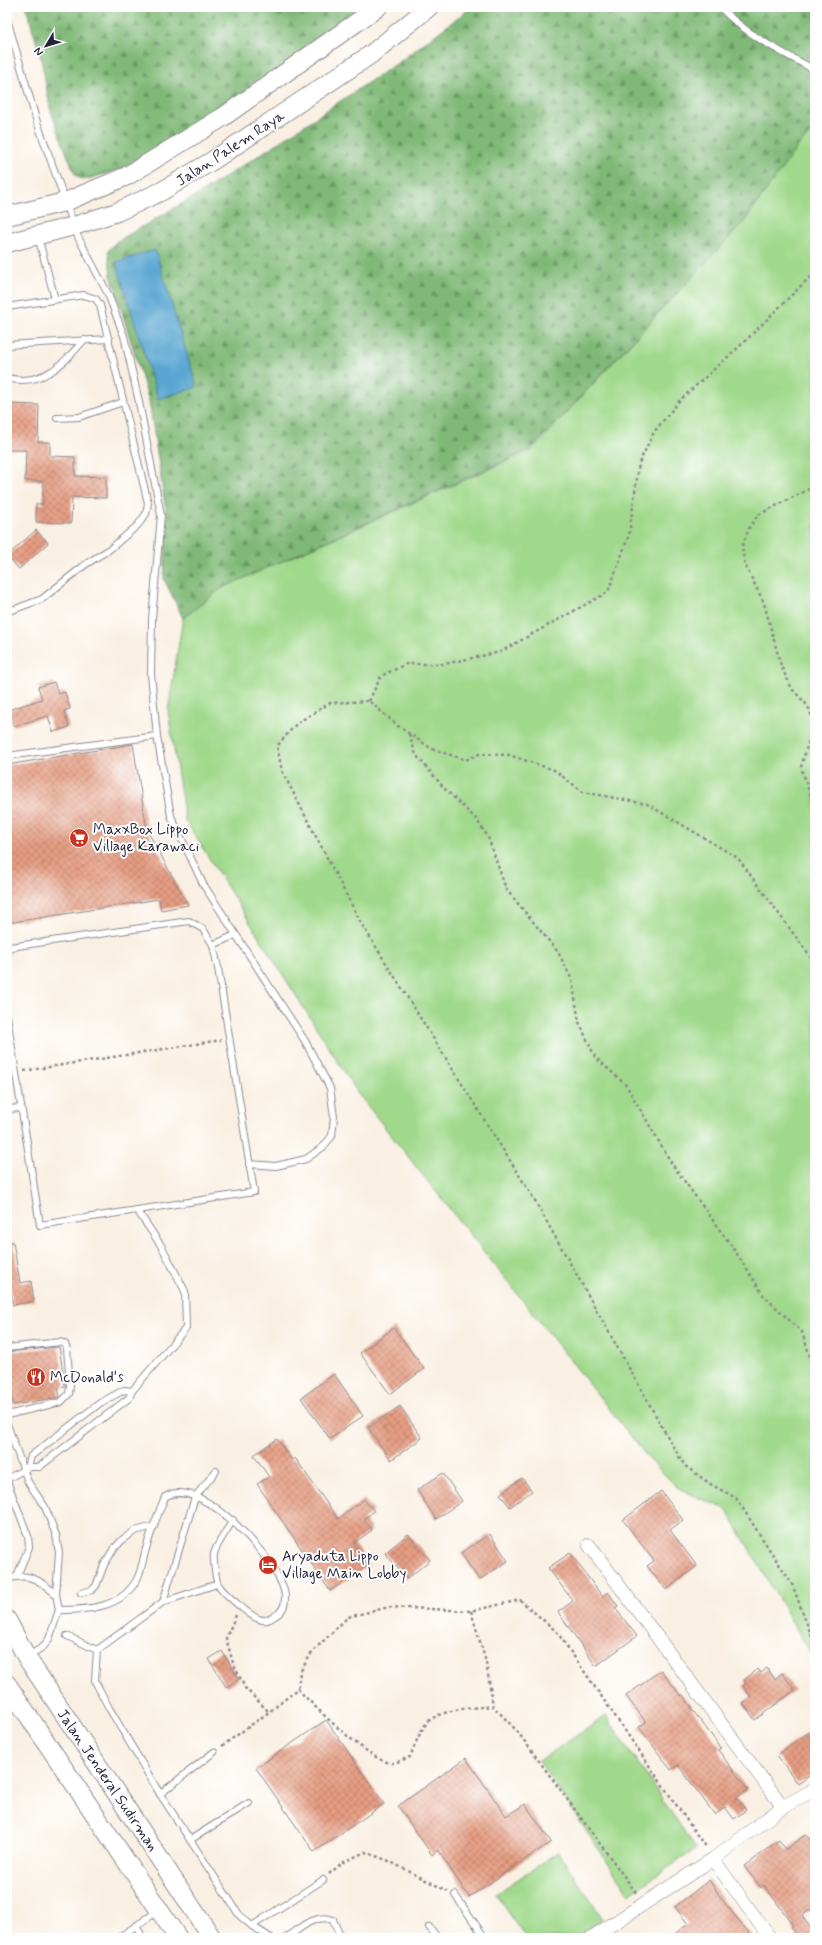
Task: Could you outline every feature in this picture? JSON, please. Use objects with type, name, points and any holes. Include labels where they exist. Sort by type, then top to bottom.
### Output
[{"type":"street","name":"Jalan Palem Raya","points":[[7,216],[65,202],[127,176],[223,117],[378,7]]},
{"type":"street","name":"Jalan Palem Raya","points":[[7,243],[74,226],[116,212],[162,191],[212,161],[370,55],[429,7]]},
{"type":"street","points":[[589,1545],[783,1807]]},
{"type":"street","name":"Jalan Jenderal Sudirman","points":[[7,1620],[26,1658],[212,1938]]},
{"type":"street","name":"Jalan Jenderal Sudirman","points":[[8,1687],[178,1938]]},
{"type":"street","points":[[599,1935],[644,1903],[714,1859],[783,1807],[815,1789]]},
{"type":"street","points":[[714,1859],[770,1938]]},
{"type":"lane","points":[[720,7],[729,17],[752,35],[815,70]]},
{"type":"lane","points":[[7,19],[36,119],[65,202],[78,237],[108,294],[124,336],[161,515],[152,619],[151,674],[157,736],[171,816],[203,884],[305,1042],[330,1088],[334,1117],[332,1136],[323,1147],[306,1160],[276,1166],[249,1164]]},
{"type":"lane","points":[[37,235],[55,299]]},
{"type":"lane","points":[[7,307],[84,295],[96,299],[100,305],[109,339],[148,503],[146,514],[138,525],[110,549],[86,564],[42,599],[7,612]]},
{"type":"lane","points":[[7,345],[109,339]]},
{"type":"lane","points":[[7,378],[38,379],[49,373],[69,358],[84,340]]},
{"type":"lane","points":[[57,418],[79,417],[123,402]]},
{"type":"lane","points":[[7,756],[157,736]]},
{"type":"lane","points":[[7,953],[10,947],[189,921],[203,929],[213,945],[254,1192],[40,1225],[7,1017]]},
{"type":"lane","points":[[213,945],[235,935]]},
{"type":"lane","points":[[7,1109],[21,1108]]},
{"type":"lane","points":[[16,1576],[29,1547],[28,1536],[7,1480],[26,1469],[39,1467],[129,1398],[132,1391],[186,1328],[185,1291],[162,1247],[137,1210]]},
{"type":"lane","points":[[7,1348],[60,1342],[65,1344],[67,1349],[70,1384],[69,1394],[61,1402],[7,1415]]},
{"type":"lane","points":[[26,1469],[31,1456],[100,1403],[124,1390],[132,1391]]},
{"type":"lane","points":[[7,1424],[20,1461],[26,1469],[28,1482],[45,1507],[56,1535],[60,1553],[56,1594],[59,1610],[49,1639],[44,1646],[26,1658]]},
{"type":"lane","points":[[163,1602],[195,1497],[216,1471]]},
{"type":"lane","points":[[59,1610],[81,1610],[109,1605],[120,1599],[130,1590],[138,1578],[154,1526],[165,1497],[171,1493],[178,1492],[195,1497],[216,1508],[233,1520],[268,1559],[285,1592],[285,1606],[279,1614],[266,1620],[259,1619],[240,1606],[217,1584],[214,1554],[233,1520]]},
{"type":"lane","points":[[81,1593],[92,1590],[96,1586],[104,1565],[113,1550],[123,1539],[135,1531],[154,1526]]},
{"type":"lane","points":[[7,1579],[16,1576],[37,1579],[56,1594]]},
{"type":"lane","points":[[217,1584],[163,1602],[98,1650],[95,1681],[108,1708],[160,1794],[240,1916],[252,1926],[271,1938]]},
{"type":"lane","points":[[67,1636],[98,1650]]},
{"type":"lane","points":[[160,1794],[214,1752]]},
{"type":"lane","points":[[190,1840],[249,1803]]},
{"type":"lane","points":[[252,1926],[323,1880]]},
{"type":"lane","points":[[454,1895],[485,1938]]},
{"type":"lane","points":[[118,1938],[159,1910]]},
{"type":"lane","points":[[286,1938],[317,1918],[325,1917],[333,1920],[341,1938]]},
{"type":"lane","points":[[136,1926],[144,1938]]},
{"type":"lane","points":[[429,1927],[438,1938]]},
{"type":"path","points":[[369,701],[381,676],[406,664],[444,664],[500,652],[608,592],[629,535],[639,463],[654,432],[680,400],[741,345],[815,272]]},
{"type":"path","points":[[815,486],[758,515],[749,528],[742,546],[745,565],[764,603],[781,666],[792,689],[808,706],[814,723],[801,767],[812,800],[815,802]]},
{"type":"path","points":[[815,963],[738,858],[647,804],[583,792],[554,770],[509,756],[478,754],[466,760],[432,750],[409,734],[369,701],[330,703],[297,723],[277,746],[282,771],[361,923],[534,1199],[685,1466],[712,1485],[736,1498],[792,1584],[815,1645]]},
{"type":"path","points":[[409,734],[416,755],[445,789],[478,820],[488,837],[506,889],[558,952],[572,980],[580,1022],[595,1057],[626,1085],[672,1164],[733,1248],[764,1296],[802,1332],[815,1372]]},
{"type":"path","points":[[16,1072],[229,1039]]},
{"type":"path","points":[[214,1752],[298,1689],[300,1672],[313,1651],[348,1617],[389,1607],[471,1611],[520,1600],[557,1632],[714,1859]]},
{"type":"path","points":[[240,1606],[226,1638],[233,1663],[246,1688],[269,1712]]},
{"type":"path","points":[[471,1611],[486,1662],[493,1706],[517,1731],[644,1903]]},
{"type":"path","points":[[298,1689],[319,1712],[375,1757],[391,1763],[410,1757],[420,1735],[430,1720],[459,1709],[493,1706]]},
{"type":"path","points":[[323,1880],[342,1863],[365,1852],[389,1860],[454,1895]]},
{"type":"green space","points":[[26,7],[369,7],[222,110],[122,169],[84,180],[76,176],[50,108],[41,58]]},
{"type":"green space","points":[[472,7],[815,7],[815,128],[798,146],[743,223],[531,449],[222,588],[183,618],[164,579],[167,517],[149,401],[111,276],[108,251],[116,242],[200,193],[399,62]]},
{"type":"green space","points":[[815,128],[815,1661],[726,1509],[680,1490],[649,1459],[359,1095],[185,820],[168,711],[183,618],[222,588],[532,450],[742,223],[798,146]]},
{"type":"green space","points":[[606,1716],[696,1849],[629,1894],[539,1761]]},
{"type":"green space","points":[[558,1852],[603,1919],[575,1938],[526,1938],[496,1894]]},
{"type":"water","points":[[155,250],[197,387],[158,399],[116,262]]},
{"type":"building","points":[[7,404],[39,405],[38,442],[50,442],[50,456],[75,457],[75,476],[106,477],[106,498],[72,497],[71,523],[36,522],[36,504],[43,504],[43,481],[25,481],[26,450],[7,450]]},
{"type":"building","points":[[36,530],[48,543],[19,569],[7,556]]},
{"type":"building","points":[[54,682],[58,694],[65,692],[70,709],[64,711],[69,727],[53,732],[48,716],[14,726],[8,710],[42,699],[38,687]]},
{"type":"building","name":"MaxxBox Lippo Village Karawaci","points":[[133,744],[147,830],[188,905],[161,910],[159,899],[7,923],[7,765]]},
{"type":"building","points":[[13,1242],[20,1283],[31,1281],[34,1301],[13,1305],[9,1284],[7,1285],[7,1243]]},
{"type":"building","points":[[394,1328],[424,1369],[390,1394],[360,1353]]},
{"type":"building","name":"McDonald's","points":[[59,1347],[65,1385],[65,1387],[58,1388],[60,1397],[13,1405],[7,1368],[7,1352]]},
{"type":"building","points":[[334,1374],[363,1416],[330,1439],[301,1398]]},
{"type":"building","points":[[400,1406],[422,1438],[391,1460],[368,1428]]},
{"type":"building","points":[[277,1439],[292,1460],[295,1458],[338,1519],[364,1499],[374,1511],[364,1519],[372,1530],[354,1543],[369,1565],[330,1591],[257,1484],[269,1477],[254,1455]]},
{"type":"building","points":[[443,1473],[462,1501],[436,1519],[417,1490]]},
{"type":"building","points":[[522,1478],[532,1491],[510,1507],[500,1494]]},
{"type":"building","points":[[661,1491],[683,1520],[670,1530],[697,1566],[666,1590],[647,1566],[654,1561],[623,1520]]},
{"type":"building","points":[[408,1534],[430,1560],[407,1579],[385,1553]]},
{"type":"building","points":[[490,1534],[508,1561],[479,1580],[461,1553]]},
{"type":"building","points":[[570,1553],[602,1596],[608,1592],[618,1606],[615,1608],[637,1636],[596,1666],[558,1612],[573,1601],[548,1568]]},
{"type":"building","points":[[222,1651],[239,1679],[226,1687],[209,1659]]},
{"type":"building","points":[[767,1668],[775,1679],[782,1673],[795,1690],[755,1720],[743,1703],[751,1697],[743,1686],[746,1683],[744,1680],[758,1669],[761,1673]]},
{"type":"building","points":[[661,1670],[681,1696],[682,1694],[692,1707],[691,1708],[721,1748],[718,1750],[748,1790],[736,1798],[746,1810],[734,1819],[725,1807],[715,1815],[678,1765],[671,1770],[639,1727],[646,1722],[626,1696]]},
{"type":"building","points":[[326,1720],[384,1804],[314,1852],[256,1768]]},
{"type":"building","points":[[815,1728],[815,1772],[798,1784],[777,1755]]},
{"type":"building","points":[[466,1758],[506,1816],[525,1804],[551,1842],[469,1897],[438,1850],[432,1855],[398,1806]]},
{"type":"building","points":[[806,1834],[810,1840],[815,1836],[815,1906],[802,1916],[815,1934],[815,1938],[799,1938],[791,1927],[793,1925],[764,1885],[761,1888],[744,1866],[779,1840],[786,1850]]},
{"type":"building","points":[[709,1880],[724,1902],[753,1938],[669,1938],[688,1924],[675,1907]]},
{"type":"place","name":"MaxxBox Lippo Village Karawaci","points":[[79,838]]},
{"type":"place","name":"McDonald's","points":[[36,1377]]},
{"type":"place","name":"Aryaduta Lippo Village Main Lobby","points":[[268,1565]]}]
